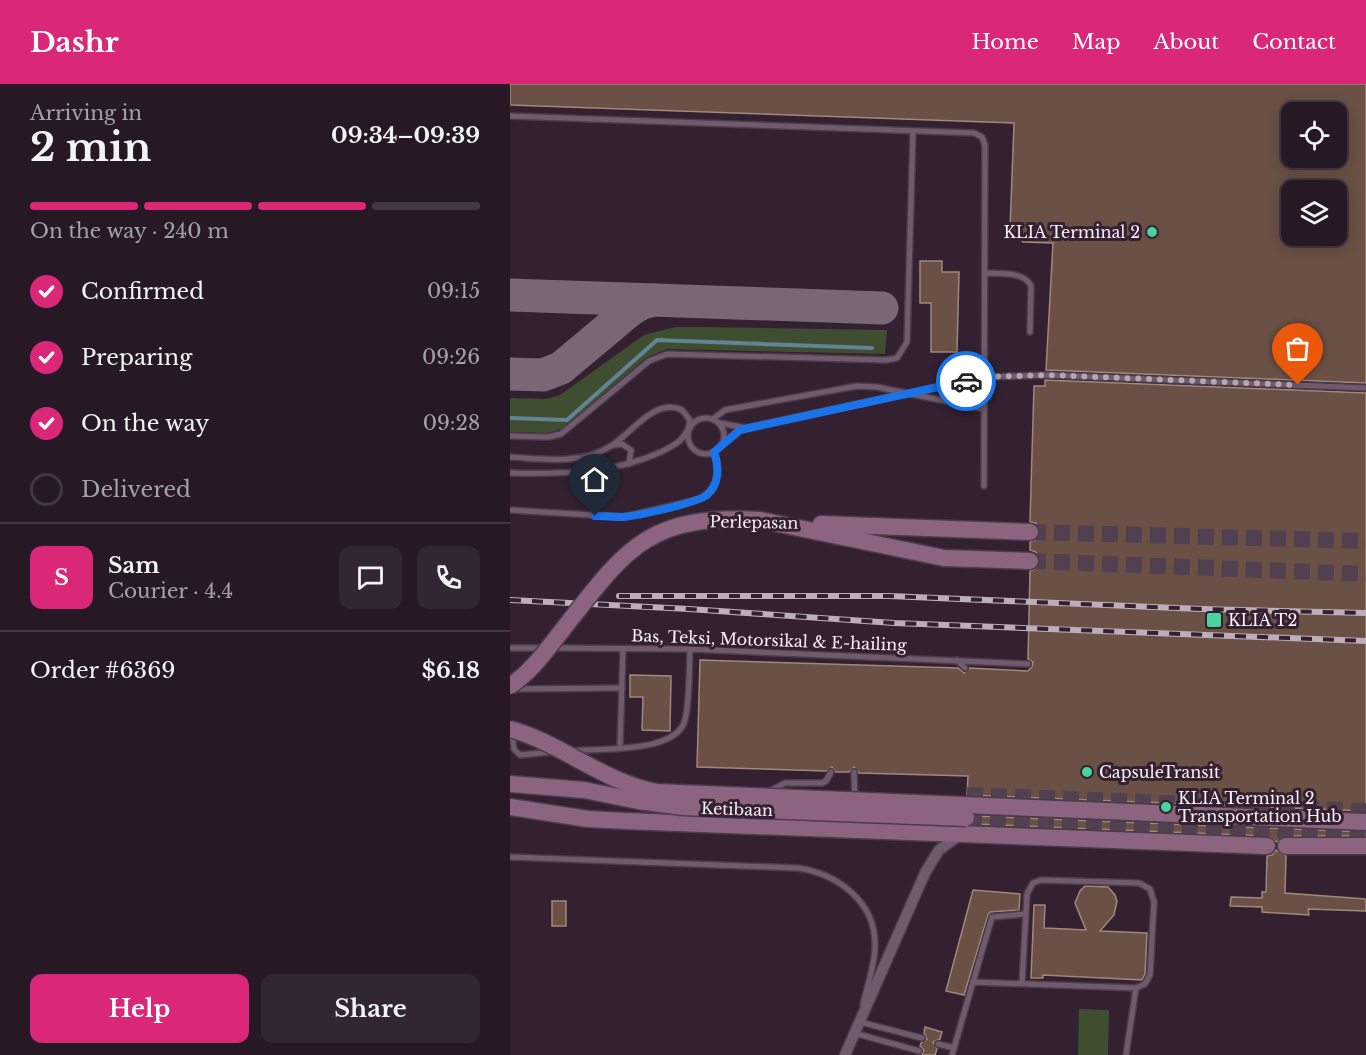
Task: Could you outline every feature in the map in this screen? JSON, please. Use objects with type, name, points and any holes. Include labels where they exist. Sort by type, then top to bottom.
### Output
[{"type":"main road","name":"Perlepasan","points":[[510,688],[537,662],[601,580],[639,544],[667,529],[686,523],[721,519],[760,520],[1030,532]]},
{"type":"main road","points":[[760,520],[944,558],[1030,561]]},
{"type":"main road","points":[[510,729],[540,739],[617,781],[657,792],[1366,822]]},
{"type":"main road","name":"Ketibaan","points":[[510,784],[599,792],[658,805],[810,812],[964,826]]},
{"type":"main road","points":[[810,812],[933,795],[967,795]]},
{"type":"main road","points":[[510,807],[588,819],[898,831],[964,826],[1267,846]]},
{"type":"main road","points":[[1286,846],[1366,846]]},
{"type":"street","points":[[845,1055],[933,859],[964,826]]},
{"type":"lane","points":[[510,116],[974,133],[982,137],[985,145],[984,486]]},
{"type":"lane","points":[[510,436],[548,437],[561,434],[649,361],[667,354],[886,360],[897,358],[907,342],[913,131]]},
{"type":"lane","points":[[985,273],[1023,276],[1028,280],[1031,286],[1030,332]]},
{"type":"lane","points":[[510,457],[578,458],[590,456],[613,445],[655,410],[664,407],[678,408],[686,413],[690,420],[689,442],[696,451],[708,454],[746,428],[984,377],[1048,375],[1366,388]]},
{"type":"lane","points":[[716,420],[725,410],[832,389],[878,387],[984,409]]},
{"type":"lane","points":[[510,472],[593,472],[629,464],[681,440],[691,424],[701,418],[716,420],[726,426],[746,428]]},
{"type":"lane","points":[[716,420],[724,432],[722,444]]},
{"type":"lane","points":[[613,445],[628,446],[632,454],[629,464]]},
{"type":"lane","points":[[510,510],[624,517],[696,501],[706,496],[715,484],[718,470],[714,452]]},
{"type":"lane","name":"Bas, Teksi, Motorsikal & E-hailing","points":[[510,648],[690,649],[1028,664]]},
{"type":"lane","points":[[620,747],[623,649]]},
{"type":"lane","points":[[510,723],[514,749],[519,755],[665,741],[679,731],[686,716],[690,649]]},
{"type":"lane","points":[[957,660],[964,668]]},
{"type":"lane","points":[[510,688],[622,688]]},
{"type":"lane","points":[[695,823],[725,813],[785,783],[822,783],[826,781],[831,772]]},
{"type":"lane","points":[[854,772],[855,799],[858,805],[885,827],[898,831]]},
{"type":"lane","points":[[510,857],[798,868],[824,873],[857,897],[866,909],[874,931],[875,956],[859,1021],[922,1038]]},
{"type":"lane","points":[[973,982],[1136,988],[1145,984],[1150,975],[1153,894],[1145,884],[1041,880],[1033,883],[1029,888],[1025,914],[1022,983]]},
{"type":"lane","points":[[938,1044],[953,1052],[992,917],[1025,914]]},
{"type":"lane","points":[[1126,1055],[1136,988]]},
{"type":"lane","points":[[854,1033],[919,1051]]},
{"type":"green space","points":[[676,327],[887,330],[885,354],[667,349],[647,357],[564,428],[548,433],[510,432],[510,398],[546,399],[560,395],[644,335]]},
{"type":"green space","points":[[1079,1009],[1109,1010],[1108,1055],[1078,1055]]},
{"type":"building","name":"KLIA Terminal 2","points":[[510,84],[1366,84],[1366,383],[1046,370],[1053,243],[1023,242],[1010,229],[1014,123],[510,105]]},
{"type":"building","points":[[920,261],[942,261],[942,272],[959,272],[957,352],[931,352],[931,303],[920,303]]},
{"type":"building","points":[[1045,380],[1366,393],[1366,811],[967,795],[968,776],[859,773],[854,767],[849,772],[836,772],[832,767],[826,771],[697,767],[700,660],[958,668],[964,673],[970,668],[1028,671],[1032,667],[1033,662],[1028,659],[1030,571],[1039,567],[1040,561],[1036,552],[1030,550],[1030,542],[1039,538],[1040,532],[1036,523],[1030,522],[1034,386],[1045,386]]},
{"type":"building","points":[[630,675],[671,676],[670,731],[642,730],[643,697],[630,697]]},
{"type":"building","points":[[976,816],[1366,832],[1366,836],[1286,836],[1277,842],[1267,836],[975,824]]},
{"type":"building","points":[[1276,850],[1286,856],[1285,893],[1366,899],[1366,911],[1308,909],[1309,915],[1262,912],[1262,907],[1230,906],[1231,897],[1262,898],[1262,892],[1266,892],[1267,856],[1272,855]]},
{"type":"building","points":[[1085,886],[1108,887],[1117,901],[1114,915],[1100,931],[1147,933],[1145,974],[1142,980],[1043,975],[1043,978],[1031,978],[1034,905],[1045,905],[1044,928],[1086,930],[1075,903]]},
{"type":"building","points":[[973,890],[1020,894],[1019,910],[990,912],[988,915],[964,995],[946,991]]},
{"type":"building","points":[[552,901],[566,901],[566,926],[552,926]]},
{"type":"building","points":[[925,1027],[942,1032],[940,1039],[933,1042],[937,1049],[935,1055],[922,1055],[924,1050],[920,1046],[927,1039],[924,1033]]},
{"type":"waterway","points":[[510,418],[567,420],[657,340],[872,348]]},
{"type":"taxiway","points":[[510,295],[882,308]]},
{"type":"taxiway","points":[[510,374],[543,375],[561,368],[629,311],[640,304],[654,300]]},
{"type":"tunnel","points":[[1030,532],[1366,541]]},
{"type":"tunnel","points":[[1030,561],[1366,574]]},
{"type":"tunnel","points":[[967,795],[1366,811]]},
{"type":"tunnel","points":[[966,818],[1366,834]]},
{"type":"railway","points":[[619,596],[889,596],[1201,609],[1366,613]]},
{"type":"railway","points":[[510,600],[894,623],[1366,641]]},
{"type":"way so far","points":[[966,381],[984,377],[1048,375],[1298,385]]},
{"type":"place","name":"KLIA Terminal 2","points":[[1152,232]]},
{"type":"place","name":"KLIA T2","points":[[1214,620]]},
{"type":"place","name":"CapsuleTransit","points":[[1087,772]]},
{"type":"place","name":"KLIA Terminal 2 Transportation Hub","points":[[1166,807]]},
{"type":"route","points":[[595,516],[624,517],[701,499],[711,491],[717,477],[718,462],[714,452],[740,430],[966,381]]}]
